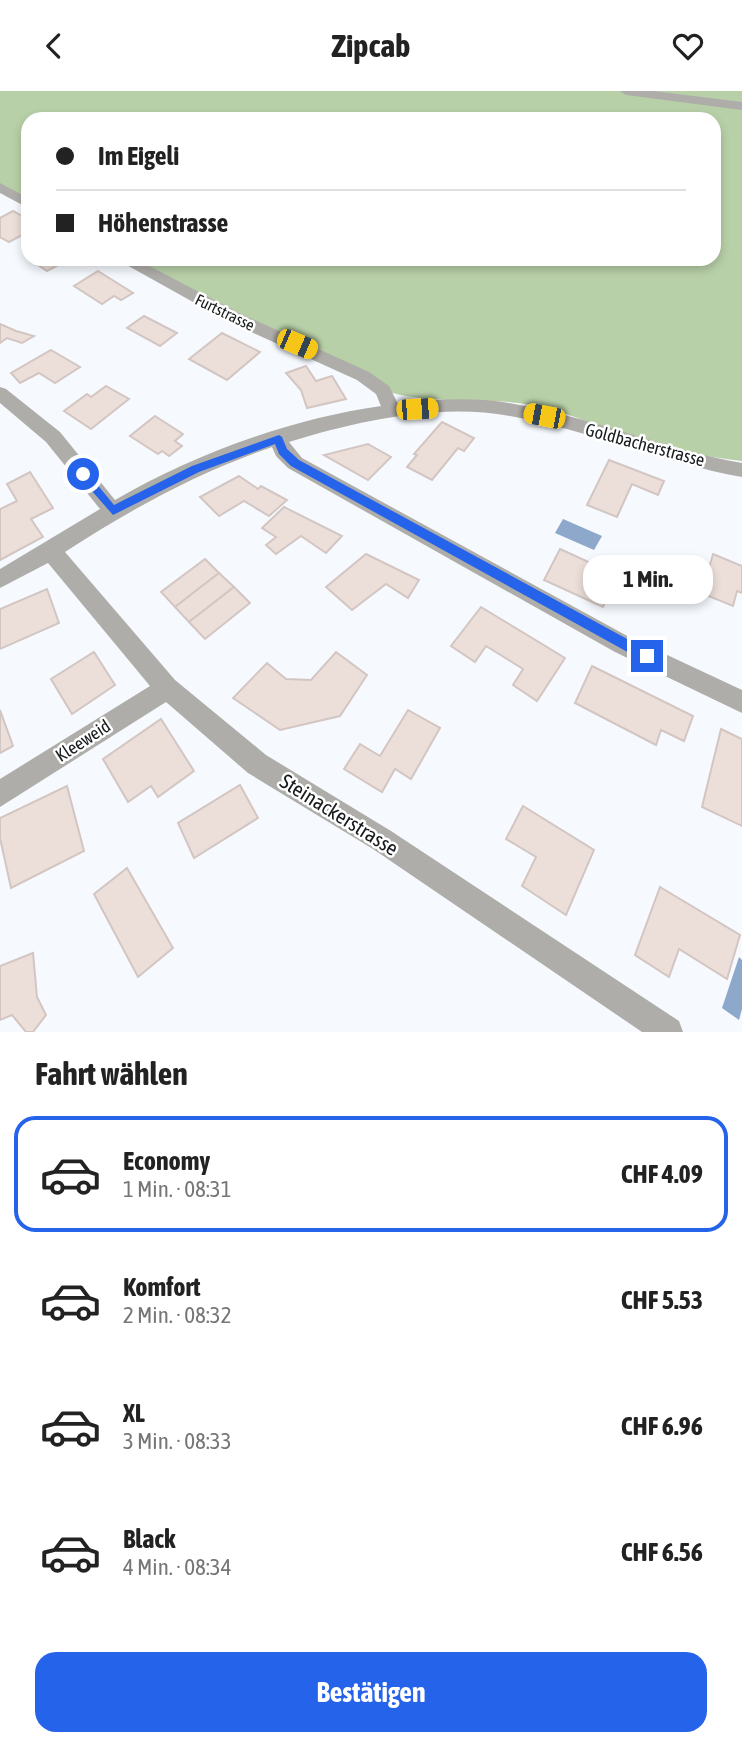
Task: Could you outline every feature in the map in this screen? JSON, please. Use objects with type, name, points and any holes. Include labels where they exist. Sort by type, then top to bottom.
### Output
[{"type":"street","points":[[626,91],[742,106]]},
{"type":"street","points":[[0,187],[21,200]]},
{"type":"street","name":"Furtstrasse","points":[[137,266],[233,317],[363,376],[383,390],[391,410]]},
{"type":"street","points":[[0,393],[53,437],[113,510]]},
{"type":"street","name":"Goldbacherstrasse","points":[[0,579],[51,551],[113,510],[196,469],[279,439],[339,421],[391,410],[504,408],[544,416],[670,456],[742,470]]},
{"type":"street","points":[[279,439],[283,451],[295,463],[623,645],[742,702]]},
{"type":"street","name":"Steinackerstrasse","points":[[51,551],[167,688],[257,764],[382,840],[668,1032]]},
{"type":"street","name":"Kleeweid","points":[[0,794],[167,688]]},
{"type":"green space","points":[[0,91],[742,91],[742,461],[659,446],[536,406],[498,401],[440,400],[383,390],[138,266],[721,266],[721,112],[21,112],[21,200],[0,187]]},
{"type":"water","points":[[563,519],[602,536],[594,550],[555,533]]},
{"type":"water","points":[[739,957],[742,960],[742,1009],[739,1020],[722,1008]]},
{"type":"building","points":[[13,211],[21,215],[21,236],[9,242],[0,237],[0,218]]},
{"type":"building","points":[[40,266],[56,266],[47,271]]},
{"type":"building","points":[[98,271],[133,293],[121,300],[114,296],[102,304],[74,286]]},
{"type":"building","points":[[144,316],[177,333],[160,346],[127,328]]},
{"type":"building","points":[[0,324],[34,336],[22,343],[7,338],[0,343]]},
{"type":"building","points":[[222,333],[260,352],[227,380],[189,359]]},
{"type":"building","points":[[51,350],[80,367],[55,383],[39,373],[20,383],[11,373]]},
{"type":"building","points":[[306,366],[316,381],[332,376],[346,399],[307,408],[301,390],[286,373]]},
{"type":"building","points":[[106,386],[129,399],[91,429],[64,411],[87,394],[91,397]]},
{"type":"building","points":[[155,416],[183,434],[175,441],[182,446],[169,456],[162,451],[158,454],[130,436]]},
{"type":"building","points":[[442,422],[474,438],[464,451],[458,448],[432,480],[407,467],[417,455],[414,454]]},
{"type":"building","points":[[368,444],[391,457],[368,480],[324,455]]},
{"type":"building","points":[[609,460],[664,481],[658,495],[632,484],[617,517],[587,505]]},
{"type":"building","points":[[30,472],[53,508],[31,519],[43,537],[0,560],[0,509],[17,501],[7,484]]},
{"type":"building","points":[[239,476],[258,489],[261,486],[287,500],[269,516],[244,501],[219,516],[200,497]]},
{"type":"building","points":[[284,507],[342,536],[326,553],[301,536],[276,554],[266,545],[276,537],[262,528]]},
{"type":"building","points":[[560,549],[617,575],[603,607],[544,580]]},
{"type":"building","points":[[366,554],[419,580],[408,598],[386,584],[352,610],[326,587]]},
{"type":"building","points":[[713,554],[742,566],[742,593],[737,591],[733,606],[706,595],[712,574],[708,572]]},
{"type":"building","points":[[205,559],[219,573],[175,607],[161,592]]},
{"type":"building","points":[[219,573],[234,587],[189,622],[175,607]]},
{"type":"building","points":[[234,587],[250,603],[205,639],[189,622]]},
{"type":"building","points":[[47,589],[59,623],[0,649],[0,609]]},
{"type":"building","points":[[481,607],[565,658],[537,701],[513,685],[523,669],[486,646],[475,662],[451,646]]},
{"type":"building","points":[[94,652],[115,685],[72,714],[51,679]]},
{"type":"building","points":[[336,652],[367,675],[340,716],[280,730],[233,698],[267,663],[286,679],[311,680]]},
{"type":"building","points":[[592,666],[693,716],[684,741],[661,730],[656,745],[575,703]]},
{"type":"building","points":[[0,710],[13,746],[0,753]]},
{"type":"building","points":[[408,710],[440,728],[411,779],[395,769],[382,792],[344,769],[360,744],[380,756]]},
{"type":"building","points":[[161,719],[194,771],[158,797],[151,786],[128,802],[103,759]]},
{"type":"building","points":[[721,729],[742,739],[742,826],[702,807]]},
{"type":"building","points":[[240,785],[258,818],[194,858],[178,823]]},
{"type":"building","points":[[67,786],[84,851],[11,888],[0,838],[0,818]]},
{"type":"building","points":[[523,806],[594,850],[566,915],[522,886],[536,857],[506,839]]},
{"type":"building","points":[[127,868],[173,948],[138,977],[94,894]]},
{"type":"building","points":[[660,887],[740,935],[727,979],[679,949],[669,977],[635,955]]},
{"type":"building","points":[[33,953],[37,997],[46,1015],[33,1032],[26,1032],[12,1015],[0,1020],[0,966]]},
{"type":"route","points":[[83,474],[113,510],[196,469],[279,439],[283,451],[295,463],[647,656]]}]
